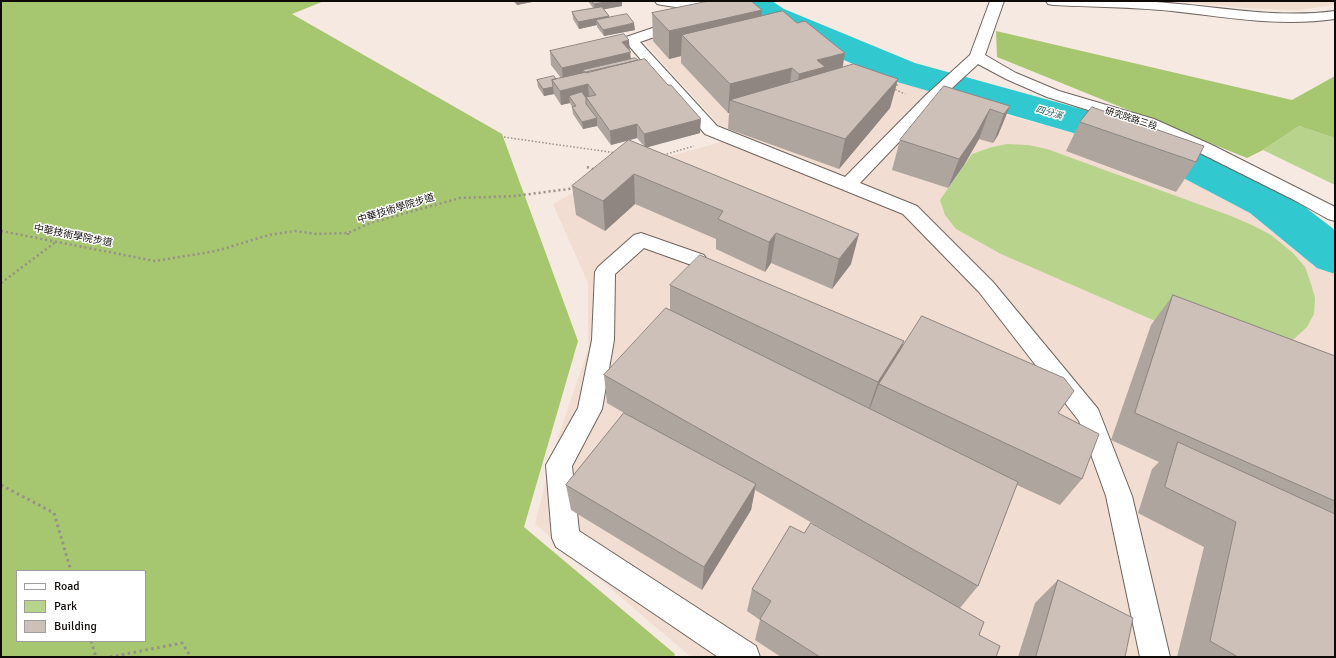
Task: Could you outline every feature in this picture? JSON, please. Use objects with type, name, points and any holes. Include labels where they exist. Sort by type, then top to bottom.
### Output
[{"type":"street","points":[[662,1],[696,6],[725,1]]},
{"type":"street","points":[[847,186],[930,100],[977,57],[997,1]]},
{"type":"street","points":[[1053,1],[1169,7],[1263,16],[1314,19],[1335,15]]},
{"type":"street","points":[[696,6],[694,18],[631,40],[711,130],[847,186],[910,210],[986,287],[1089,416],[1119,496],[1155,657]]},
{"type":"street","name":"研究院路三段","points":[[977,57],[1011,76],[1053,94],[1148,123],[1274,182],[1335,215]]},
{"type":"street","points":[[697,260],[641,240],[605,272],[603,340],[590,409],[559,465],[566,538],[745,657]]},
{"type":"path","points":[[890,83],[897,86],[894,89],[902,93],[930,100]]},
{"type":"path","points":[[655,156],[706,142],[716,132]]},
{"type":"path","points":[[504,137],[620,154]]},
{"type":"path","points":[[587,167],[601,172]]},
{"type":"path","name":"中華技術學院步道","points":[[1,231],[57,240],[155,261],[216,251],[269,235],[295,231],[317,234],[348,233],[370,223],[460,198],[515,196],[577,187]]},
{"type":"path","points":[[348,233],[348,238]]},
{"type":"path","points":[[1,283],[57,240]]},
{"type":"path","points":[[1,485],[54,513],[71,570]]},
{"type":"path","points":[[91,642],[96,657]]},
{"type":"path","points":[[110,657],[182,643],[190,657]]},
{"type":"shaded area","points":[[1173,1],[1335,1],[1335,5],[1298,10],[1244,8]]},
{"type":"shaded area","points":[[738,6],[847,64],[986,110],[1107,142],[1187,174],[1246,204],[1334,269],[1335,657],[691,657],[535,524],[553,452],[588,350],[588,283],[553,204],[609,173],[732,139],[643,41]]},
{"type":"green space","points":[[1,1],[324,1],[292,14],[502,134],[578,341],[524,527],[675,654],[674,657],[1,657]]},
{"type":"green space","points":[[996,31],[1292,100],[1335,76],[1335,138],[1299,126],[1263,150],[1247,158],[997,57]]},
{"type":"green space","points":[[1299,126],[1335,138],[1335,185],[1263,150]]},
{"type":"green space","points":[[1007,144],[1028,145],[1047,149],[1231,216],[1271,235],[1293,253],[1305,267],[1315,298],[1314,314],[1307,327],[1294,339],[1276,347],[1213,346],[1001,254],[956,229],[945,215],[940,200],[972,154],[992,147]]},
{"type":"building","points":[[592,1],[611,1],[594,4]]},
{"type":"building","points":[[709,1],[751,1],[762,10],[669,31],[652,13]]},
{"type":"building","points":[[602,7],[609,16],[578,22],[572,12]]},
{"type":"building","points":[[783,11],[797,23],[805,21],[845,53],[817,60],[825,67],[799,74],[792,68],[730,84],[682,35]]},
{"type":"building","points":[[627,14],[634,23],[603,30],[596,20]]},
{"type":"building","points":[[624,34],[629,40],[622,42],[631,52],[562,68],[550,51]]},
{"type":"building","points":[[635,58],[638,60],[586,73],[583,70]]},
{"type":"building","points":[[645,59],[668,85],[671,85],[701,119],[644,134],[637,124],[610,131],[586,97],[596,95],[588,84],[560,91],[552,80]]},
{"type":"building","points":[[854,64],[898,79],[845,139],[730,100]]},
{"type":"building","points":[[554,76],[556,79],[552,80],[553,87],[543,89],[537,80]]},
{"type":"building","points":[[944,86],[1010,106],[1004,114],[990,109],[975,136],[959,159],[900,140]]},
{"type":"building","points":[[582,92],[586,98],[586,104],[597,118],[582,122],[572,107],[576,106],[569,96]]},
{"type":"building","points":[[1092,107],[1204,146],[1196,162],[1080,122]]},
{"type":"building","points":[[629,140],[859,234],[839,259],[776,233],[769,242],[718,219],[723,211],[634,174],[603,201],[572,186]]},
{"type":"building","points":[[700,255],[904,341],[878,382],[670,285]]},
{"type":"building","points":[[1173,295],[1335,356],[1335,501],[1135,413]]},
{"type":"building","points":[[666,308],[1018,482],[978,586],[604,375]]},
{"type":"building","points":[[922,316],[1064,378],[1074,391],[1058,413],[1099,434],[1082,479],[879,384]]},
{"type":"building","points":[[624,413],[756,484],[704,567],[566,485]]},
{"type":"building","points":[[1178,442],[1335,514],[1335,657],[1238,657],[1210,641],[1236,522],[1165,487]]},
{"type":"building","points":[[811,523],[984,622],[979,635],[1000,646],[996,657],[820,657],[760,619],[771,601],[752,589],[790,526],[804,533]]},
{"type":"building","points":[[1058,580],[1133,618],[1125,657],[1036,657]]},
{"type":"waterway","name":"四分溪","points":[[748,1],[772,16],[901,71],[1099,127],[1169,153],[1267,202],[1335,256]]}]
